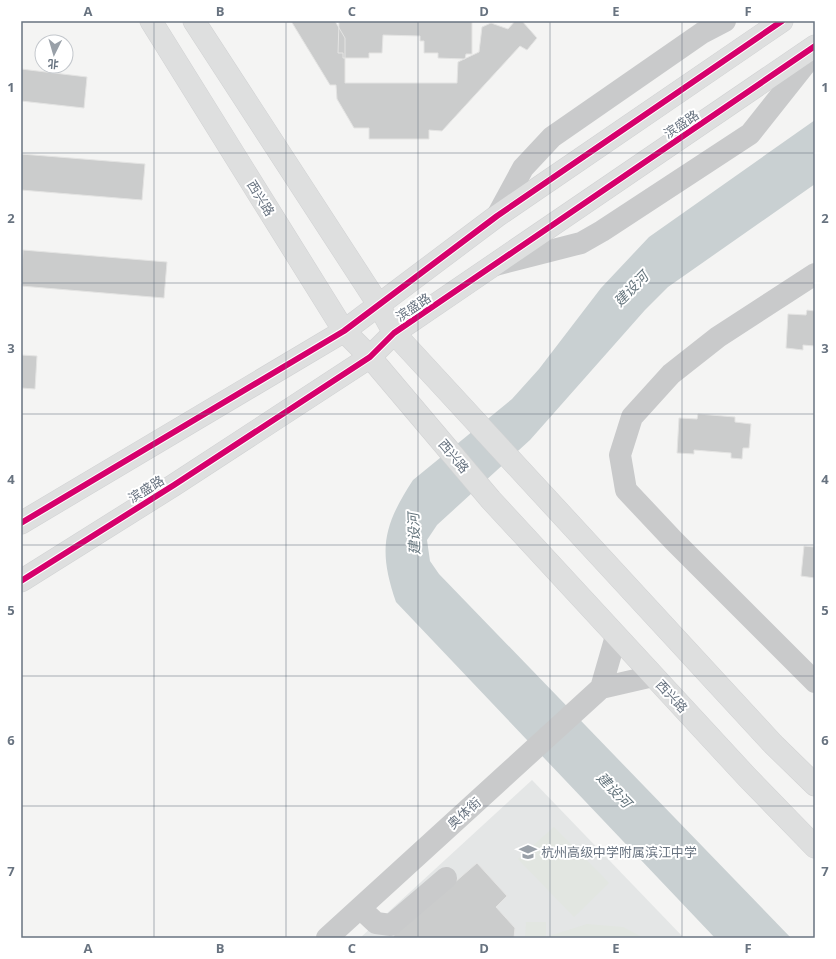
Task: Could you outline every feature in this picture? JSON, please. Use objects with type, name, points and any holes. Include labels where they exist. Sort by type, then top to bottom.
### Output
[{"type":"main road","name":"西兴路","points":[[151,21],[344,331],[370,357],[491,500],[747,777],[815,847]]},
{"type":"main road","points":[[194,21],[378,304],[394,333],[773,744],[815,785]]},
{"type":"main road","name":"滨盛路","points":[[21,523],[344,331],[497,216],[782,21]]},
{"type":"main road","name":"滨盛路","points":[[21,581],[174,485],[370,357],[394,333],[815,46]]},
{"type":"street","points":[[497,216],[523,168],[552,137],[702,33],[725,21]]},
{"type":"street","points":[[494,265],[581,243],[602,231],[750,134],[815,52]]},
{"type":"street","points":[[815,274],[718,337],[671,374],[632,416],[620,455],[626,490],[674,541],[815,682]]},
{"type":"street","points":[[601,688],[616,636]]},
{"type":"street","name":"奥体街","points":[[327,938],[601,688],[653,676]]},
{"type":"street","points":[[360,908],[376,923],[391,925],[446,878]]},
{"type":"shaded area","name":"杭州高级中学附属滨江中学","points":[[532,780],[684,938],[360,938]]},
{"type":"shaded area","points":[[554,827],[609,883],[574,917],[518,859]]},
{"type":"shaded area","points":[[526,922],[546,922],[546,937],[587,924],[623,927],[644,938],[525,938]]},
{"type":"water","name":"建设河","points":[[815,120],[815,184],[668,287],[645,310],[530,440],[437,525],[427,540],[430,561],[439,574],[791,938],[715,938],[396,602],[390,584],[387,567],[386,539],[395,511],[413,480],[512,399],[539,369],[601,288],[649,237]]},
{"type":"building","points":[[291,21],[335,21],[345,38],[345,83],[457,83],[458,62],[479,52],[482,27],[491,23],[508,29],[515,21],[522,21],[537,38],[527,50],[520,46],[442,131],[429,130],[429,139],[369,139],[369,128],[354,128],[337,99],[336,85],[330,85]]},
{"type":"building","points":[[339,21],[472,21],[472,54],[466,54],[465,59],[438,58],[438,53],[424,53],[424,41],[420,41],[420,36],[383,35],[382,53],[369,53],[369,58],[343,58],[343,53],[338,53]]},
{"type":"building","points":[[21,69],[34,71],[34,74],[62,74],[87,77],[84,108],[21,101]]},
{"type":"building","points":[[21,154],[145,164],[142,200],[21,190]]},
{"type":"building","points":[[23,250],[167,262],[164,298],[21,286]]},
{"type":"building","points":[[807,310],[815,311],[815,346],[803,345],[803,350],[786,348],[788,314],[806,315]]},
{"type":"building","points":[[21,355],[37,356],[35,389],[21,388]]},
{"type":"building","points":[[698,414],[735,417],[735,422],[751,424],[749,448],[743,448],[742,459],[731,458],[731,453],[694,450],[694,454],[677,453],[679,418],[697,419]]},
{"type":"building","points":[[804,546],[815,547],[815,578],[801,576]]},
{"type":"building","points":[[477,863],[507,896],[496,907],[515,928],[514,938],[393,938],[394,935]]},
{"type":"cycle path","points":[[21,523],[344,331],[497,216],[782,21]]},
{"type":"cycle path","points":[[21,581],[174,485],[370,357],[394,333],[815,46]]},
{"type":"place","name":"杭州高级中学附属滨江中学","points":[[528,852]]}]
